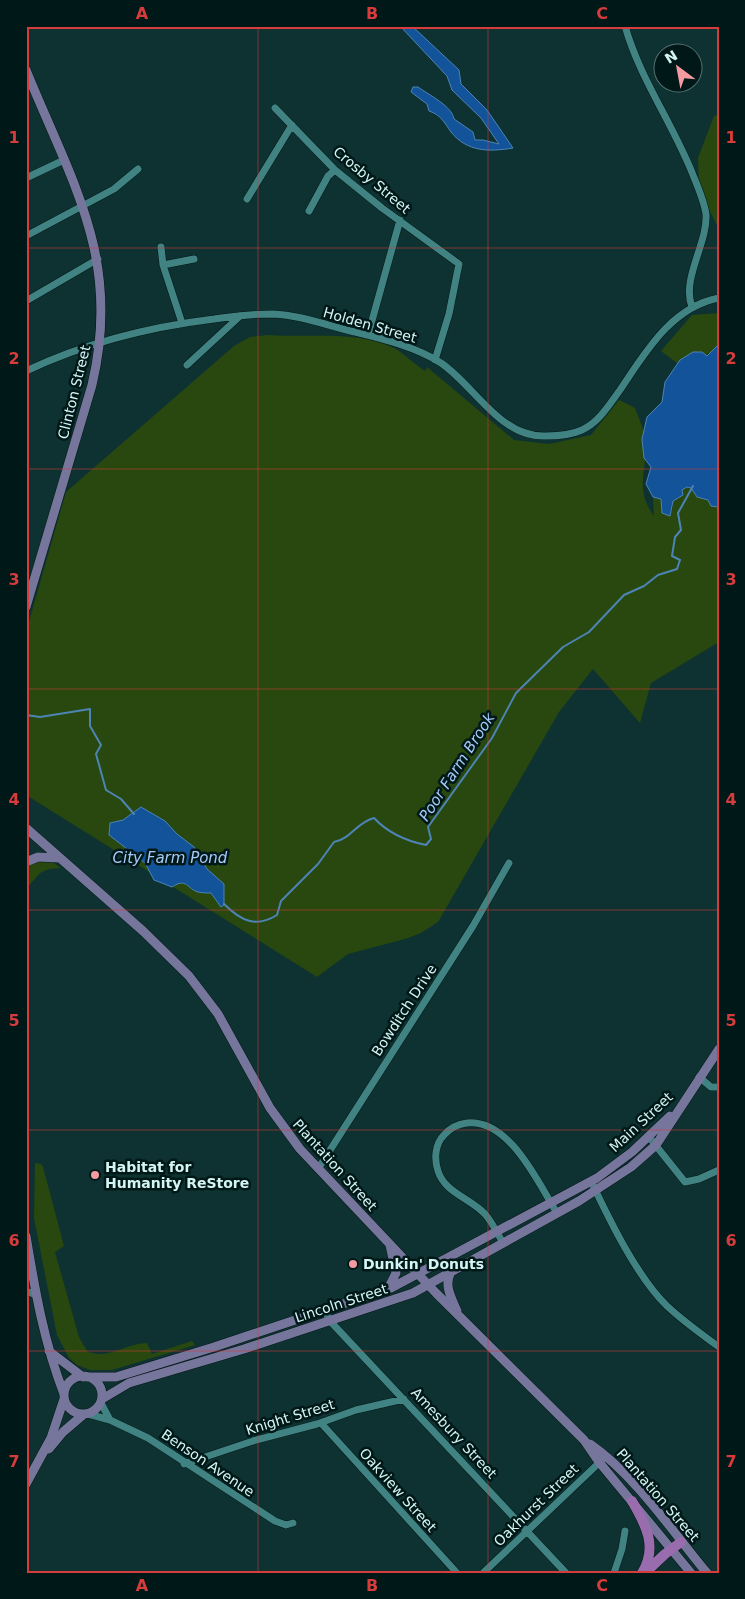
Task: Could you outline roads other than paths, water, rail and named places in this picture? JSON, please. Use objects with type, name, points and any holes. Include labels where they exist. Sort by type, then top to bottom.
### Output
[{"type":"highway","points":[[632,1501],[650,1538],[649,1559],[642,1573]]},
{"type":"highway","points":[[646,1573],[681,1542]]},
{"type":"main road","name":"Clinton Street","points":[[26,70],[82,204],[98,259],[103,311],[100,354],[84,418],[26,607]]},
{"type":"main road","name":"Plantation Street","points":[[26,828],[160,946],[199,988],[228,1029],[255,1084],[278,1122],[318,1169],[418,1274],[603,1459],[681,1542],[707,1573]]},
{"type":"main road","points":[[26,862],[38,857],[58,858]]},
{"type":"main road","name":"Main Street","points":[[626,1171],[656,1145],[719,1049]]},
{"type":"main road","name":"Main Street","points":[[616,1165],[649,1137],[685,1099]]},
{"type":"main road","name":"Lincoln Street","points":[[85,1377],[116,1377],[325,1311],[388,1289],[551,1204],[616,1165]]},
{"type":"main road","name":"Lincoln Street","points":[[101,1401],[129,1383],[387,1303],[430,1285],[596,1191],[626,1171]]},
{"type":"main road","points":[[26,1236],[36,1295],[49,1351],[64,1396],[73,1411],[86,1414]]},
{"type":"main road","points":[[388,1289],[394,1279],[396,1267],[389,1243]]},
{"type":"main road","points":[[450,1274],[447,1282],[448,1289],[458,1314]]},
{"type":"main road","points":[[237,1339],[240,1350]]},
{"type":"main road","points":[[206,1349],[209,1359]]},
{"type":"main road","points":[[42,1456],[63,1432],[101,1401],[98,1384],[49,1351]]},
{"type":"main road","points":[[26,1484],[51,1438],[69,1383],[76,1378],[85,1377]]},
{"type":"main road","name":"Plantation Street","points":[[603,1459],[632,1501],[691,1573]]},
{"type":"street","points":[[625,26],[649,87],[684,152],[703,202],[706,224],[690,287],[689,298],[692,307]]},
{"type":"street","name":"Crosby Street","points":[[275,108],[335,170],[459,264],[449,314],[435,360]]},
{"type":"street","points":[[247,199],[292,125]]},
{"type":"street","points":[[26,178],[64,160]]},
{"type":"street","points":[[26,236],[82,204],[114,189],[138,169]]},
{"type":"street","points":[[309,211],[328,176],[335,170]]},
{"type":"street","points":[[368,335],[400,220]]},
{"type":"street","points":[[161,248],[163,265],[182,324]]},
{"type":"street","points":[[26,301],[98,259]]},
{"type":"street","points":[[163,265],[194,259]]},
{"type":"street","name":"Holden Street","points":[[26,371],[52,359],[100,343],[182,324],[241,315],[275,314],[368,335],[411,348],[435,360],[457,375],[494,413],[517,430],[544,436],[570,434],[582,430],[598,418],[669,324],[692,307],[719,298]]},
{"type":"street","points":[[187,365],[241,315]]},
{"type":"street","name":"Bowditch Drive","points":[[318,1169],[473,926],[509,863]]},
{"type":"street","points":[[700,1077],[711,1087],[719,1087]]},
{"type":"street","points":[[503,1243],[485,1214],[446,1186],[438,1172],[436,1150],[443,1135],[450,1130],[474,1123],[497,1130],[529,1166],[557,1213]]},
{"type":"street","points":[[649,1137],[685,1182],[699,1179],[719,1170]]},
{"type":"street","points":[[591,1181],[626,1246],[654,1291],[681,1318],[719,1347]]},
{"type":"street","points":[[26,1291],[36,1295]]},
{"type":"street","name":"Amesbury Street","points":[[325,1311],[330,1321],[566,1573]]},
{"type":"street","name":"Knight Street","points":[[184,1464],[253,1441],[321,1423],[356,1410],[404,1399]]},
{"type":"street","points":[[101,1401],[110,1420]]},
{"type":"street","name":"Benson Avenue","points":[[86,1414],[110,1420],[148,1438],[184,1464],[275,1521],[281,1524],[293,1524]]},
{"type":"street","name":"Oakview Street","points":[[321,1423],[458,1573]]},
{"type":"street","name":"Oakhurst Street","points":[[482,1573],[603,1459]]},
{"type":"street","points":[[614,1573],[622,1549],[625,1530]]},
{"type":"water","points":[[400,26],[412,26],[459,70],[461,84],[487,110],[513,148],[487,150],[464,144],[457,139],[439,117],[429,111],[427,104],[411,92],[413,87],[418,87],[439,101],[449,110],[454,119],[473,132],[475,140],[499,144],[481,118],[452,90],[447,76]]},
{"type":"water","points":[[719,344],[719,507],[711,506],[708,500],[697,497],[691,488],[687,487],[682,490],[683,495],[673,501],[670,516],[662,513],[661,499],[653,497],[646,484],[651,467],[644,458],[642,439],[647,417],[662,402],[665,382],[680,360],[693,352],[702,352],[707,356]]},
{"type":"water","name":"City Farm Pond","points":[[141,807],[165,821],[177,834],[194,847],[207,869],[224,884],[224,905],[221,907],[211,893],[194,891],[184,883],[172,887],[154,880],[145,863],[109,835],[110,823],[123,820]]},
{"type":"waterway","name":"Poor Farm Brook","points":[[224,904],[237,915],[249,921],[262,921],[277,915],[281,901],[318,864],[334,842],[345,838],[363,823],[374,818],[398,836],[426,845],[431,839],[428,827],[492,738],[516,693],[563,647],[589,632],[624,595],[644,586],[658,575],[677,569],[680,560],[672,556],[675,537],[681,530],[678,513],[693,486]]},
{"type":"waterway","name":"Poor Farm Brook","points":[[26,715],[40,717],[90,709],[90,726],[101,745],[96,754],[106,790],[121,799],[134,814]]},
{"type":"place","name":"Habitat for Humanity ReStore","points":[[95,1175]]},
{"type":"place","name":"Dunkin' Donuts","points":[[353,1264]]}]
